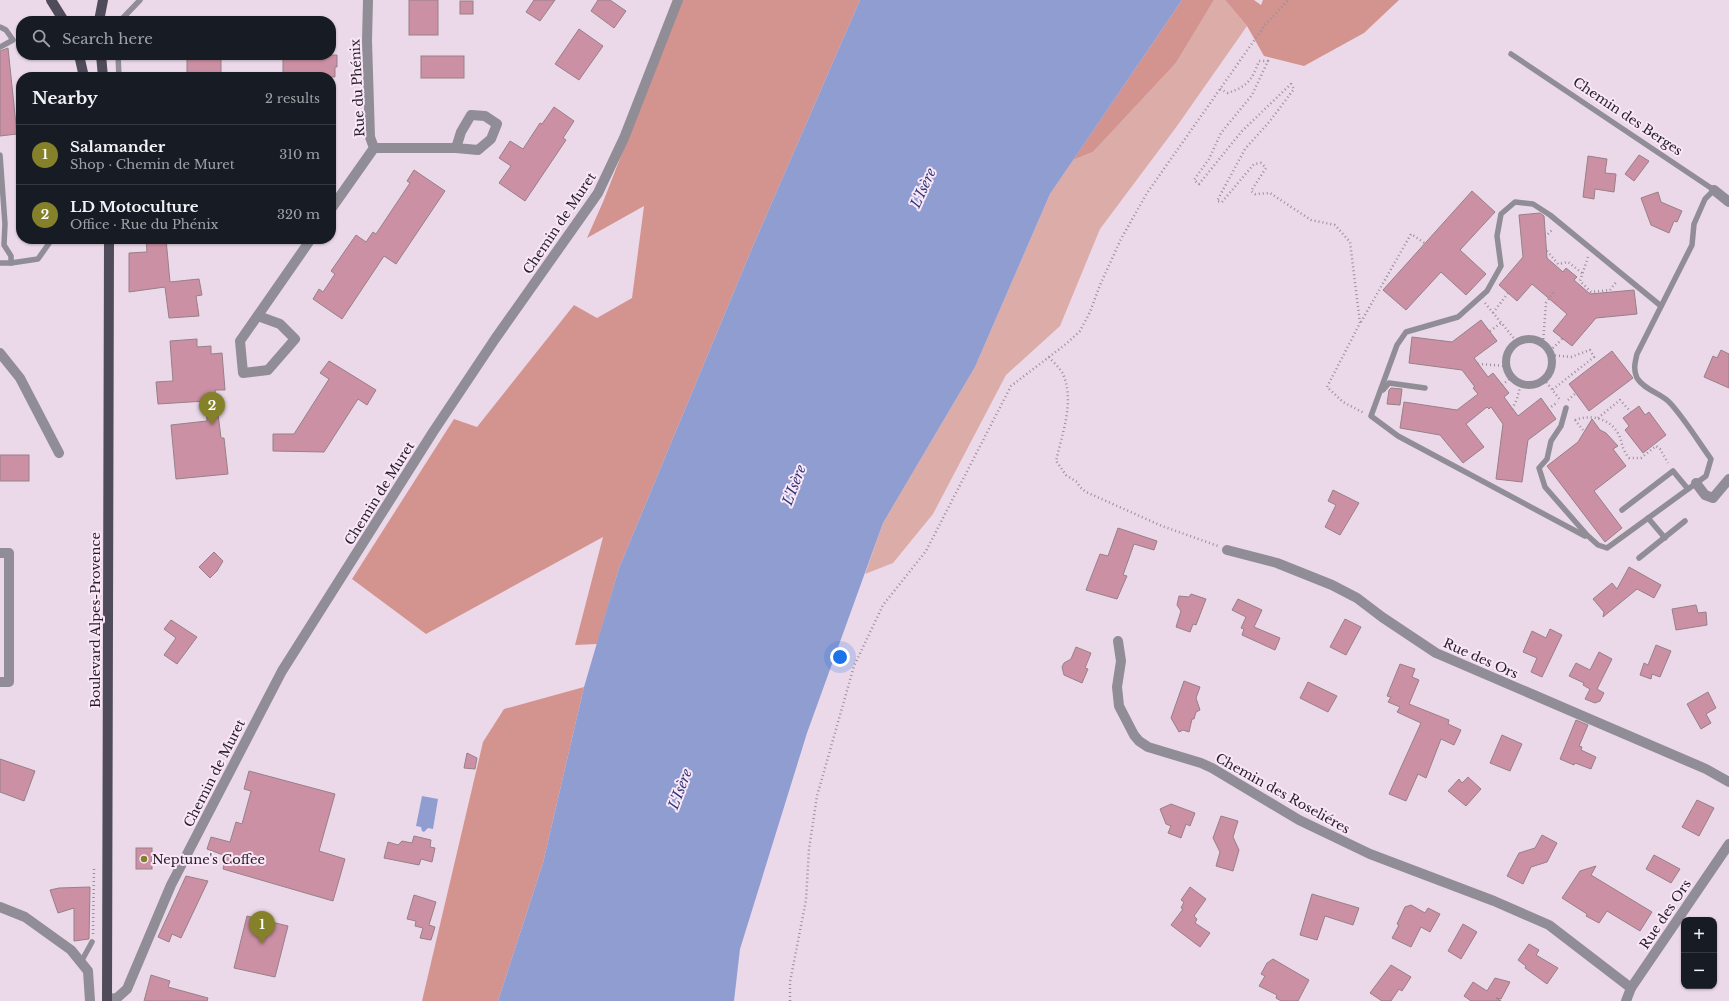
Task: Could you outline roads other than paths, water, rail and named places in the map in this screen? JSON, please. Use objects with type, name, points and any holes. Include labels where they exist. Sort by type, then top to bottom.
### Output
[{"type":"main road","points":[[51,0],[61,16]]},
{"type":"main road","points":[[100,16],[103,0]]},
{"type":"main road","points":[[80,60],[83,72]]},
{"type":"main road","points":[[101,60],[103,72]]},
{"type":"main road","name":"Boulevard Alpes-Provence","points":[[107,1000],[110,244]]},
{"type":"street","name":"Rue du Phénix","points":[[336,202],[374,148],[370,137],[367,41],[368,0]]},
{"type":"street","name":"Chemin de Muret","points":[[107,1000],[117,998],[128,988],[171,885],[282,671],[433,432],[495,340],[598,193],[624,138],[678,0]]},
{"type":"street","points":[[374,148],[456,148]]},
{"type":"street","name":"Chemin des Berges","points":[[1714,190],[1729,202]]},
{"type":"street","points":[[258,316],[280,324],[295,339],[268,370],[243,373],[240,341],[308,244]]},
{"type":"street","points":[[1530,339],[1543,343],[1550,353],[1552,366],[1546,377],[1536,384],[1529,385],[1521,383],[1512,377],[1507,366],[1509,352],[1517,342],[1530,339]]},
{"type":"street","points":[[0,353],[20,378],[59,453]]},
{"type":"street","points":[[1696,483],[1705,495],[1713,498],[1729,479]]},
{"type":"street","name":"Rue des Ors","points":[[1227,550],[1276,563],[1332,585],[1357,598],[1382,618],[1436,653],[1706,769],[1729,782]]},
{"type":"street","points":[[0,553],[9,553],[9,682],[0,682]]},
{"type":"street","name":"Chemin des Roseliéres","points":[[1118,640],[1121,661],[1117,687],[1119,706],[1134,735],[1139,741],[1148,747],[1201,762],[1300,820],[1370,854],[1494,900],[1549,925],[1631,988]]},
{"type":"street","name":"Rue des Ors","points":[[1626,1001],[1631,988],[1729,844]]},
{"type":"street","points":[[0,907],[25,917],[71,950],[88,971],[90,1001]]},
{"type":"lane","points":[[125,16],[140,0]]},
{"type":"lane","points":[[0,27],[6,30],[13,40],[0,47]]},
{"type":"lane","name":"Chemin des Berges","points":[[1511,54],[1714,190]]},
{"type":"lane","points":[[118,60],[119,72]]},
{"type":"lane","points":[[0,155],[5,224],[4,244],[11,256],[11,262]]},
{"type":"lane","points":[[1566,408],[1561,426],[1551,441],[1547,459],[1539,468],[1545,487],[1598,545],[1607,548],[1706,476],[1711,459],[1670,403],[1645,387],[1638,378],[1634,367],[1637,354],[1692,245],[1694,224],[1705,199],[1714,190]]},
{"type":"lane","points":[[1591,539],[1398,436],[1371,416],[1397,345],[1406,332],[1458,317],[1487,291],[1500,266],[1497,236],[1501,214],[1515,202],[1533,204],[1661,306]]},
{"type":"lane","points":[[0,263],[38,259],[48,244]]},
{"type":"lane","points":[[1381,391],[1389,383],[1425,388]]},
{"type":"lane","points":[[1622,510],[1673,471],[1688,489]]},
{"type":"lane","points":[[1648,518],[1665,538]]},
{"type":"lane","points":[[1639,558],[1685,522]]},
{"type":"lane","points":[[81,962],[92,942]]},
{"type":"water","name":"L'Isère","points":[[860,0],[1182,0],[1050,194],[975,367],[883,523],[807,733],[740,949],[734,1001],[498,1001],[543,863],[584,687],[619,568],[753,246]]},
{"type":"water","points":[[422,796],[438,799],[433,829],[428,828],[424,832],[422,831],[421,827],[416,826]]},
{"type":"place","name":"LD Motoculture","points":[[212,425]]},
{"type":"place","name":"Neptune's Coffee","points":[[144,859]]},
{"type":"place","name":"Salamander","points":[[262,944]]}]
